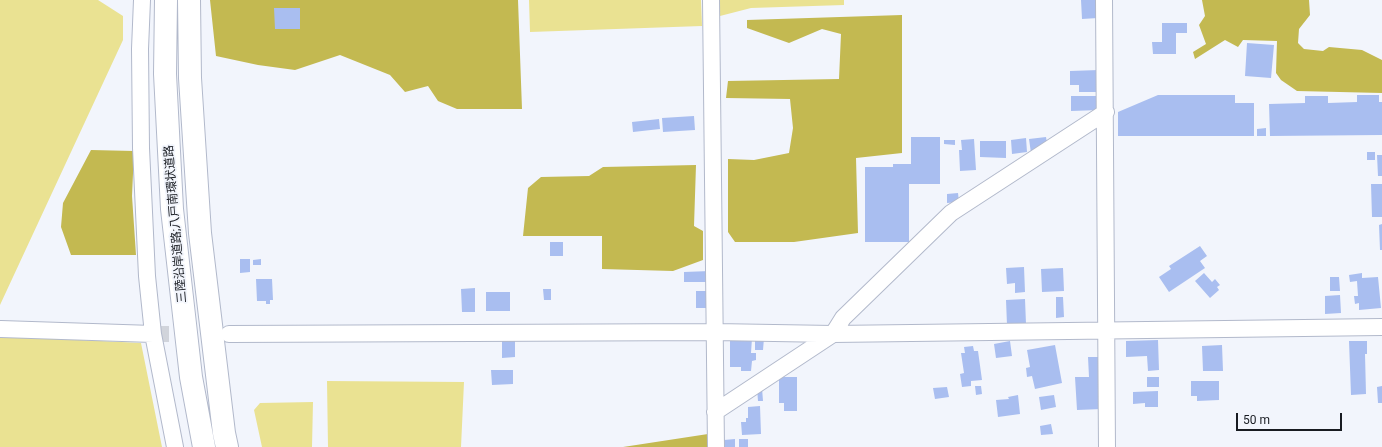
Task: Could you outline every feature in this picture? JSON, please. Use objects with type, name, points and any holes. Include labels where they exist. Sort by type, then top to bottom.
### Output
[{"type":"highway","name":"三陸沿岸道路;八戸南環状道路","points":[[166,0],[165,74],[172,209],[190,377],[204,447]]},
{"type":"highway","name":"三陸沿岸道路;八戸南環状道路","points":[[189,0],[190,78],[200,233],[224,433],[227,447]]},
{"type":"street","points":[[142,0],[140,49],[141,148],[147,276],[153,334],[175,447]]},
{"type":"street","points":[[711,0],[716,447]]},
{"type":"street","points":[[1104,0],[1106,112],[1107,447]]},
{"type":"street","points":[[715,412],[833,334],[843,318],[951,213],[1106,112]]},
{"type":"street","points":[[229,334],[715,332],[833,334],[1382,327]]},
{"type":"street","points":[[1,329],[153,334]]},
{"type":"shaded area","points":[[0,0],[98,0],[123,16],[123,40],[0,305]]},
{"type":"shaded area","points":[[210,0],[518,0],[522,109],[457,109],[438,101],[428,86],[405,92],[390,75],[340,55],[295,70],[258,65],[216,56]]},
{"type":"shaded area","points":[[529,0],[701,0],[702,26],[530,32]]},
{"type":"shaded area","points":[[719,0],[844,0],[844,5],[751,8],[720,16]]},
{"type":"shaded area","points":[[1202,0],[1309,0],[1310,15],[1299,29],[1298,43],[1304,49],[1323,51],[1329,47],[1362,50],[1382,60],[1382,93],[1297,91],[1281,80],[1276,73],[1277,41],[1243,40],[1238,47],[1225,40],[1195,59],[1193,52],[1206,44],[1199,25],[1205,16]]},
{"type":"shaded area","points":[[902,15],[902,153],[856,158],[858,233],[794,242],[735,242],[728,232],[728,159],[754,160],[789,153],[793,128],[790,99],[726,98],[728,81],[839,79],[841,34],[822,29],[789,43],[747,28],[747,20]]},
{"type":"shaded area","points":[[91,150],[134,151],[132,196],[136,255],[71,255],[61,227],[63,203]]},
{"type":"shaded area","points":[[696,165],[694,226],[703,231],[703,260],[673,271],[602,269],[602,236],[523,236],[528,188],[541,177],[589,176],[603,167]]},
{"type":"shaded area","points":[[0,336],[141,343],[162,447],[0,447]]},
{"type":"shaded area","points":[[327,381],[464,382],[461,447],[328,447]]},
{"type":"shaded area","points":[[313,402],[312,447],[262,447],[254,410],[260,403]]},
{"type":"shaded area","points":[[708,434],[709,447],[623,447]]},
{"type":"building","points":[[1081,0],[1097,0],[1098,18],[1082,19]]},
{"type":"building","points":[[274,8],[300,8],[300,29],[275,29]]},
{"type":"building","points":[[1162,23],[1187,23],[1187,33],[1176,33],[1176,54],[1153,54],[1152,42],[1162,42]]},
{"type":"building","points":[[1247,43],[1274,45],[1271,78],[1245,76]]},
{"type":"building","points":[[1099,70],[1099,92],[1079,92],[1079,85],[1070,85],[1070,71]]},
{"type":"building","points":[[1158,95],[1235,95],[1235,103],[1254,103],[1254,136],[1118,136],[1118,112]]},
{"type":"building","points":[[1357,95],[1379,95],[1379,102],[1382,102],[1382,135],[1270,136],[1269,104],[1305,103],[1305,96],[1328,96],[1328,103],[1357,102]]},
{"type":"building","points":[[1071,96],[1100,96],[1100,110],[1071,111]]},
{"type":"building","points":[[694,116],[695,130],[663,132],[662,118]]},
{"type":"building","points":[[659,119],[660,129],[633,132],[632,122]]},
{"type":"building","points":[[1266,128],[1266,136],[1257,136],[1257,129]]},
{"type":"building","points":[[911,137],[940,137],[940,184],[909,184],[909,242],[865,242],[865,167],[893,167],[893,164],[911,164]]},
{"type":"building","points":[[1046,137],[1047,143],[1031,153],[1029,139]]},
{"type":"building","points":[[1026,138],[1027,152],[1012,154],[1011,140]]},
{"type":"building","points":[[974,139],[976,170],[960,171],[959,150],[962,150],[961,140]]},
{"type":"building","points":[[944,140],[955,140],[955,145],[944,144]]},
{"type":"building","points":[[980,141],[1006,141],[1006,158],[980,157]]},
{"type":"building","points":[[1367,152],[1375,152],[1375,160],[1367,160]]},
{"type":"building","points":[[1377,155],[1382,155],[1382,176],[1378,176]]},
{"type":"building","points":[[1371,184],[1382,184],[1382,217],[1372,217]]},
{"type":"building","points":[[958,193],[959,202],[947,203],[947,194]]},
{"type":"building","points":[[1382,224],[1382,250],[1380,250],[1379,225]]},
{"type":"building","points":[[550,242],[563,242],[563,256],[550,256]]},
{"type":"building","points":[[1200,246],[1207,256],[1200,261],[1205,268],[1169,292],[1159,277],[1171,269],[1169,266]]},
{"type":"building","points":[[240,259],[250,259],[250,272],[240,273]]},
{"type":"building","points":[[261,259],[261,265],[253,265],[253,260]]},
{"type":"building","points":[[1024,267],[1025,292],[1015,293],[1015,283],[1007,284],[1006,268]]},
{"type":"building","points":[[1063,268],[1064,291],[1042,292],[1041,269]]},
{"type":"building","points":[[710,271],[710,282],[684,282],[684,272]]},
{"type":"building","points":[[1204,273],[1212,282],[1215,279],[1220,285],[1217,287],[1219,290],[1210,298],[1195,281]]},
{"type":"building","points":[[1362,273],[1362,278],[1378,277],[1381,308],[1359,310],[1359,303],[1355,304],[1354,296],[1358,296],[1357,281],[1350,282],[1349,275]]},
{"type":"building","points":[[1330,277],[1339,277],[1340,291],[1330,291]]},
{"type":"building","points":[[256,279],[272,279],[273,300],[270,300],[270,304],[266,304],[266,301],[257,301]]},
{"type":"building","points":[[475,288],[475,312],[462,312],[461,289]]},
{"type":"building","points":[[543,289],[551,289],[551,300],[544,300]]},
{"type":"building","points":[[696,291],[710,291],[710,308],[696,308]]},
{"type":"building","points":[[486,292],[510,292],[510,311],[486,311]]},
{"type":"building","points":[[1340,295],[1341,313],[1325,314],[1325,296]]},
{"type":"building","points":[[1056,297],[1063,297],[1064,317],[1056,318]]},
{"type":"building","points":[[1025,299],[1026,324],[1007,325],[1006,300]]},
{"type":"building","points":[[515,338],[515,357],[502,358],[502,339]]},
{"type":"building","points":[[730,338],[752,338],[751,353],[756,353],[756,360],[752,361],[751,371],[741,371],[741,367],[730,367]]},
{"type":"building","points":[[755,338],[764,338],[763,350],[755,350]]},
{"type":"building","points":[[1158,340],[1159,370],[1148,371],[1147,356],[1126,357],[1126,341]]},
{"type":"building","points":[[1010,341],[1012,356],[996,358],[994,344]]},
{"type":"building","points":[[1349,341],[1367,341],[1367,354],[1365,354],[1366,394],[1351,395]]},
{"type":"building","points":[[1055,345],[1062,383],[1035,389],[1032,376],[1027,377],[1026,368],[1030,367],[1027,350]]},
{"type":"building","points":[[1222,345],[1223,371],[1203,371],[1202,346]]},
{"type":"building","points":[[973,346],[974,351],[978,351],[982,380],[971,381],[971,386],[962,387],[960,374],[964,373],[961,353],[965,353],[964,347]]},
{"type":"building","points":[[1088,357],[1098,357],[1102,409],[1077,410],[1075,377],[1089,377]]},
{"type":"building","points":[[491,370],[513,370],[513,384],[492,385]]},
{"type":"building","points":[[779,377],[797,377],[797,411],[784,411],[784,403],[779,403]]},
{"type":"building","points":[[1147,377],[1159,377],[1159,387],[1147,387]]},
{"type":"building","points":[[1191,381],[1219,381],[1219,400],[1197,401],[1197,396],[1191,396]]},
{"type":"building","points":[[975,386],[981,386],[982,394],[976,395]]},
{"type":"building","points":[[1382,386],[1382,403],[1378,403],[1377,387]]},
{"type":"building","points":[[947,387],[949,397],[935,399],[933,388]]},
{"type":"building","points":[[757,388],[762,388],[763,401],[758,401]]},
{"type":"building","points":[[1158,391],[1158,407],[1145,407],[1145,403],[1133,404],[1133,392]]},
{"type":"building","points":[[1018,395],[1020,414],[998,417],[996,400],[1009,399],[1008,397]]},
{"type":"building","points":[[1054,395],[1056,407],[1041,410],[1039,397]]},
{"type":"building","points":[[760,406],[761,434],[742,435],[741,422],[746,422],[746,418],[748,418],[748,407]]},
{"type":"building","points":[[1051,424],[1053,434],[1041,435],[1040,426]]},
{"type":"building","points":[[735,439],[735,447],[725,447],[724,440]]},
{"type":"building","points":[[739,439],[748,439],[748,447],[739,447]]},
{"type":"tunnel","points":[[153,334],[223,334]]}]
